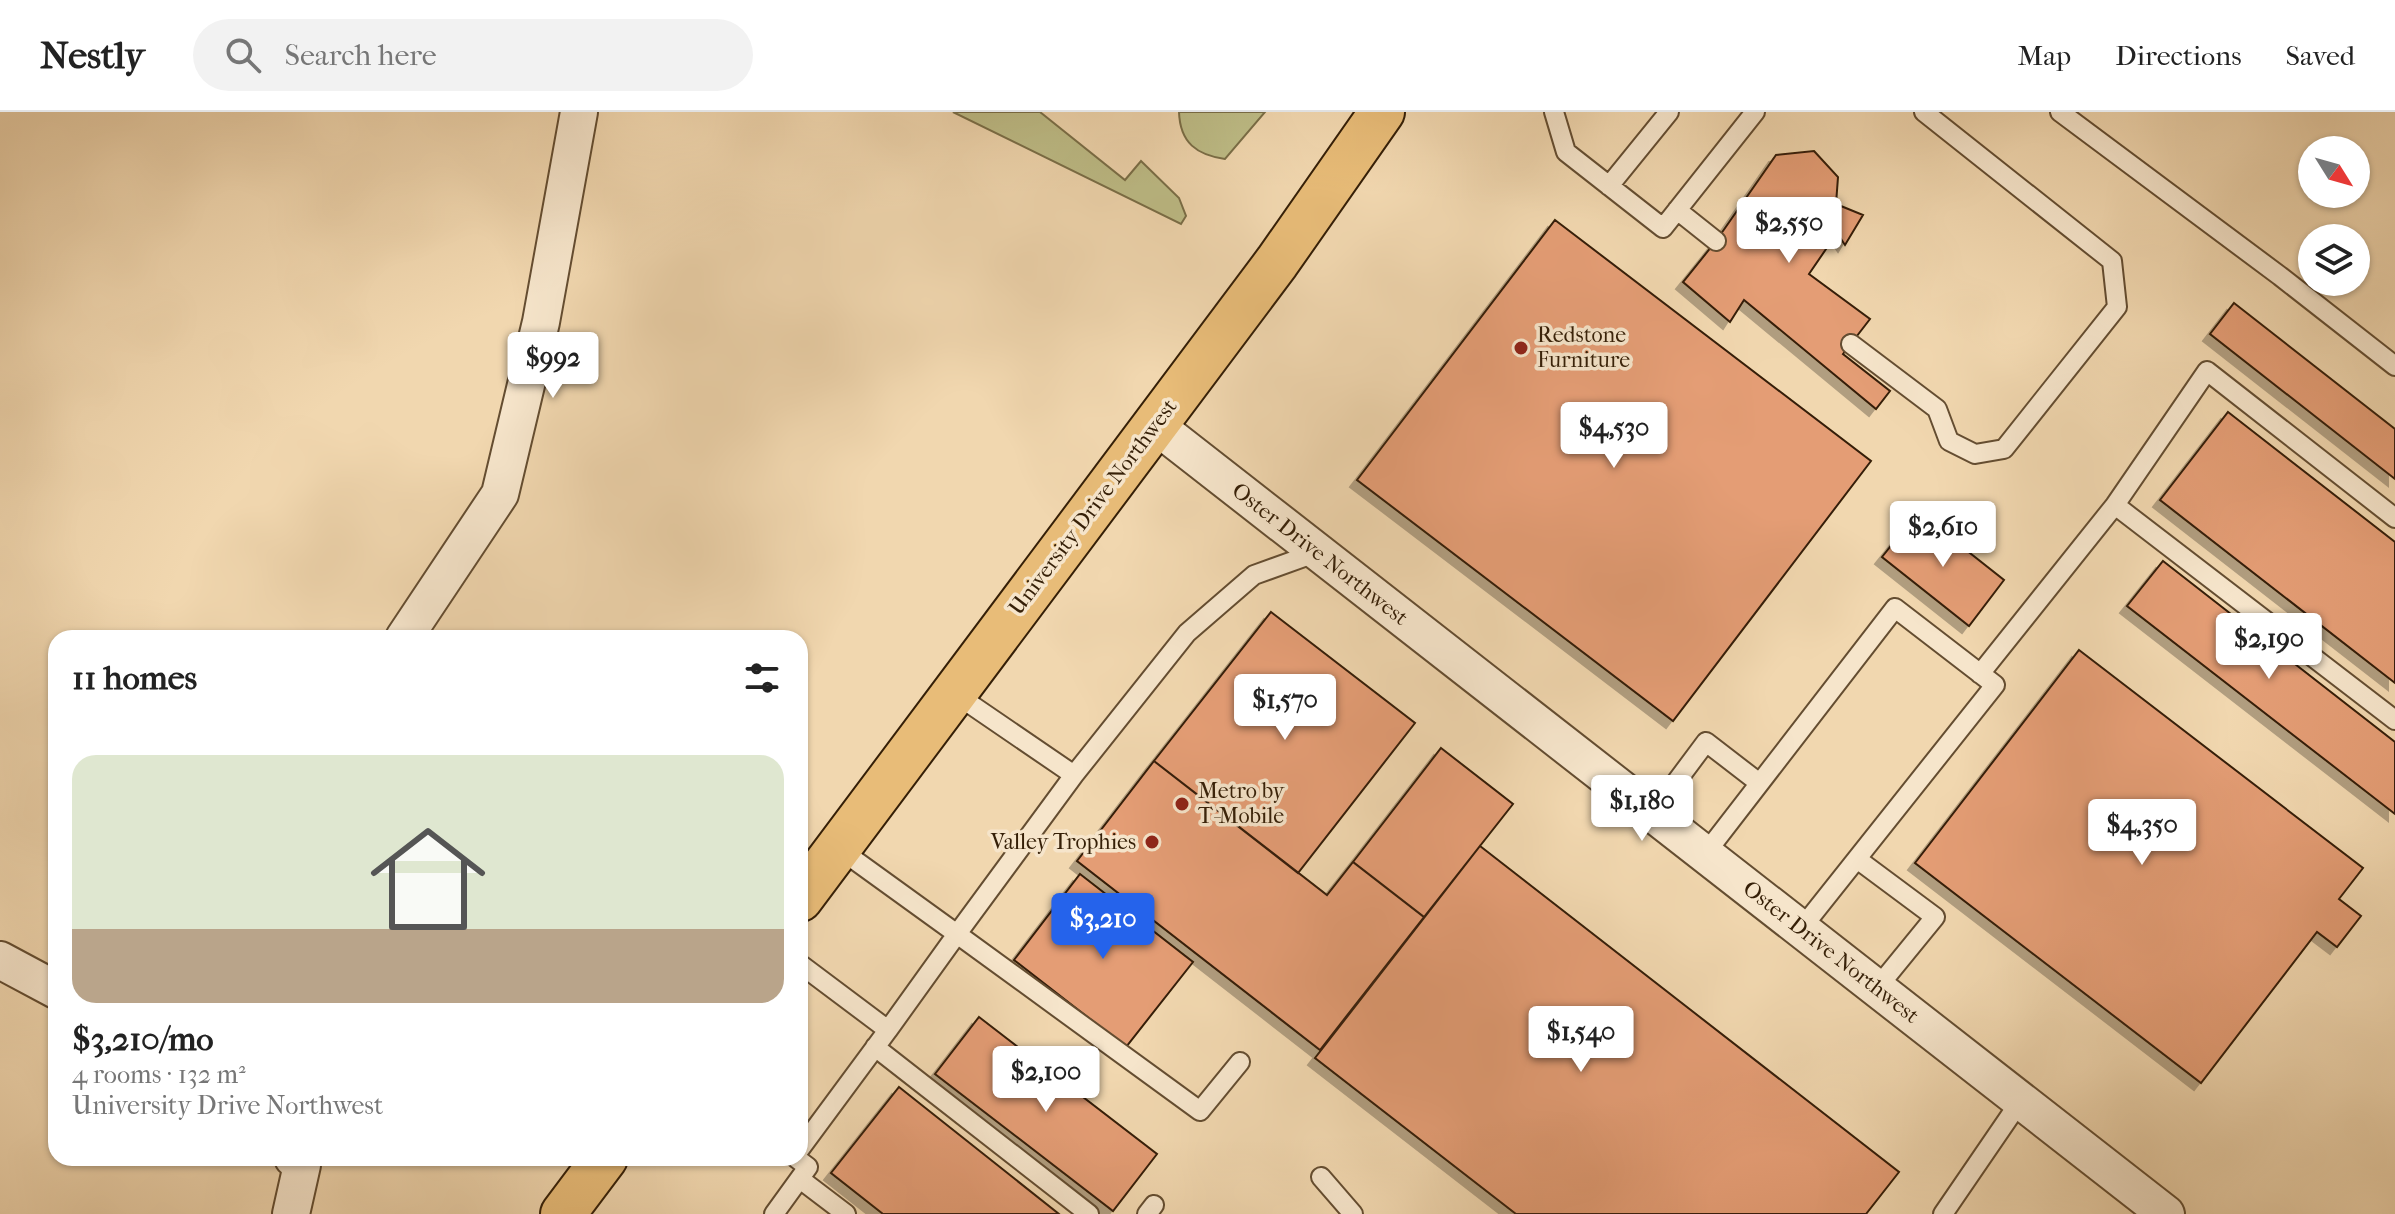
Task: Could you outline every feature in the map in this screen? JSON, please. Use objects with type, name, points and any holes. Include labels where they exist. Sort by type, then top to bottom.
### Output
[{"type":"highway","name":"University Drive Northwest","points":[[808,888],[1277,262],[1382,112]]},
{"type":"highway","points":[[563,1214],[599,1166]]},
{"type":"street","points":[[409,630],[500,494],[541,322],[579,112]]},
{"type":"street","name":"Oster Drive Northwest","points":[[1155,425],[2166,1214]]},
{"type":"street","points":[[0,960],[48,986]]},
{"type":"street","points":[[291,1214],[302,1166]]},
{"type":"lane","points":[[1554,112],[1566,152],[1663,228],[1755,112]]},
{"type":"lane","points":[[1609,186],[1669,112]]},
{"type":"lane","points":[[1851,344],[1937,409],[1949,441],[1975,454],[2004,449],[2117,307],[2112,261],[1924,112]]},
{"type":"lane","points":[[2060,112],[2395,366]]},
{"type":"lane","points":[[1677,210],[1716,241]]},
{"type":"lane","points":[[1980,674],[2115,505],[2207,371],[2395,518]]},
{"type":"lane","points":[[2115,505],[2395,720]]},
{"type":"lane","points":[[808,1138],[1074,775],[1187,633],[1254,575],[1318,552]]},
{"type":"lane","points":[[1705,854],[1895,608],[1995,685],[1801,929]]},
{"type":"lane","points":[[954,693],[1074,775]]},
{"type":"lane","points":[[1653,813],[1706,742],[1758,782]]},
{"type":"lane","points":[[838,848],[1200,1111],[1240,1062]]},
{"type":"lane","points":[[1857,859],[1935,917],[1877,988]]},
{"type":"lane","points":[[808,970],[888,1030]]},
{"type":"lane","points":[[875,1047],[1089,1214]]},
{"type":"lane","points":[[1943,1214],[2021,1100]]},
{"type":"lane","points":[[774,1214],[807,1166]]},
{"type":"lane","points":[[1321,1177],[1353,1214]]},
{"type":"lane","points":[[800,1179],[846,1214]]},
{"type":"shaded area","points":[[953,112],[1040,112],[1125,180],[1141,161],[1179,198],[1186,216],[1181,224]]},
{"type":"shaded area","points":[[1179,112],[1265,112],[1225,159],[1198,151],[1192,146],[1183,132]]},
{"type":"building","points":[[1814,151],[1838,177],[1836,204],[1863,215],[1845,245],[1837,233],[1809,274],[1870,319],[1843,354],[1890,391],[1876,409],[1744,300],[1730,322],[1683,282],[1716,241],[1776,155]]},
{"type":"building","points":[[1555,220],[1871,461],[1673,721],[1357,480]]},
{"type":"building","points":[[2234,303],[2395,429],[2395,479],[2210,334]]},
{"type":"building","points":[[2228,412],[2395,542],[2395,683],[2160,500]]},
{"type":"building","points":[[1918,512],[2004,580],[1969,626],[1882,557]]},
{"type":"building","points":[[2163,561],[2395,742],[2395,814],[2127,606]]},
{"type":"building","points":[[1271,612],[1415,723],[1298,873],[1154,761]]},
{"type":"building","points":[[2079,650],[2363,868],[2339,899],[2361,916],[2337,947],[2317,932],[2201,1083],[1915,863]]},
{"type":"building","points":[[1441,748],[1513,804],[1424,917],[1353,862]]},
{"type":"building","points":[[1154,761],[1327,895],[1353,862],[1424,917],[1320,1050],[1077,861]]},
{"type":"building","points":[[1480,846],[1899,1172],[1866,1214],[1516,1214],[1315,1058]]},
{"type":"building","points":[[1080,874],[1193,962],[1126,1047],[1014,960]]},
{"type":"building","points":[[979,1017],[1157,1154],[1113,1211],[935,1074]]},
{"type":"building","points":[[899,1087],[1059,1214],[883,1214],[831,1173]]},
{"type":"place","name":"Redstone Furniture","points":[[1521,348]]},
{"type":"place","name":"Metro by T-Mobile","points":[[1182,804]]},
{"type":"place","name":"Valley Trophies","points":[[1152,842]]}]
